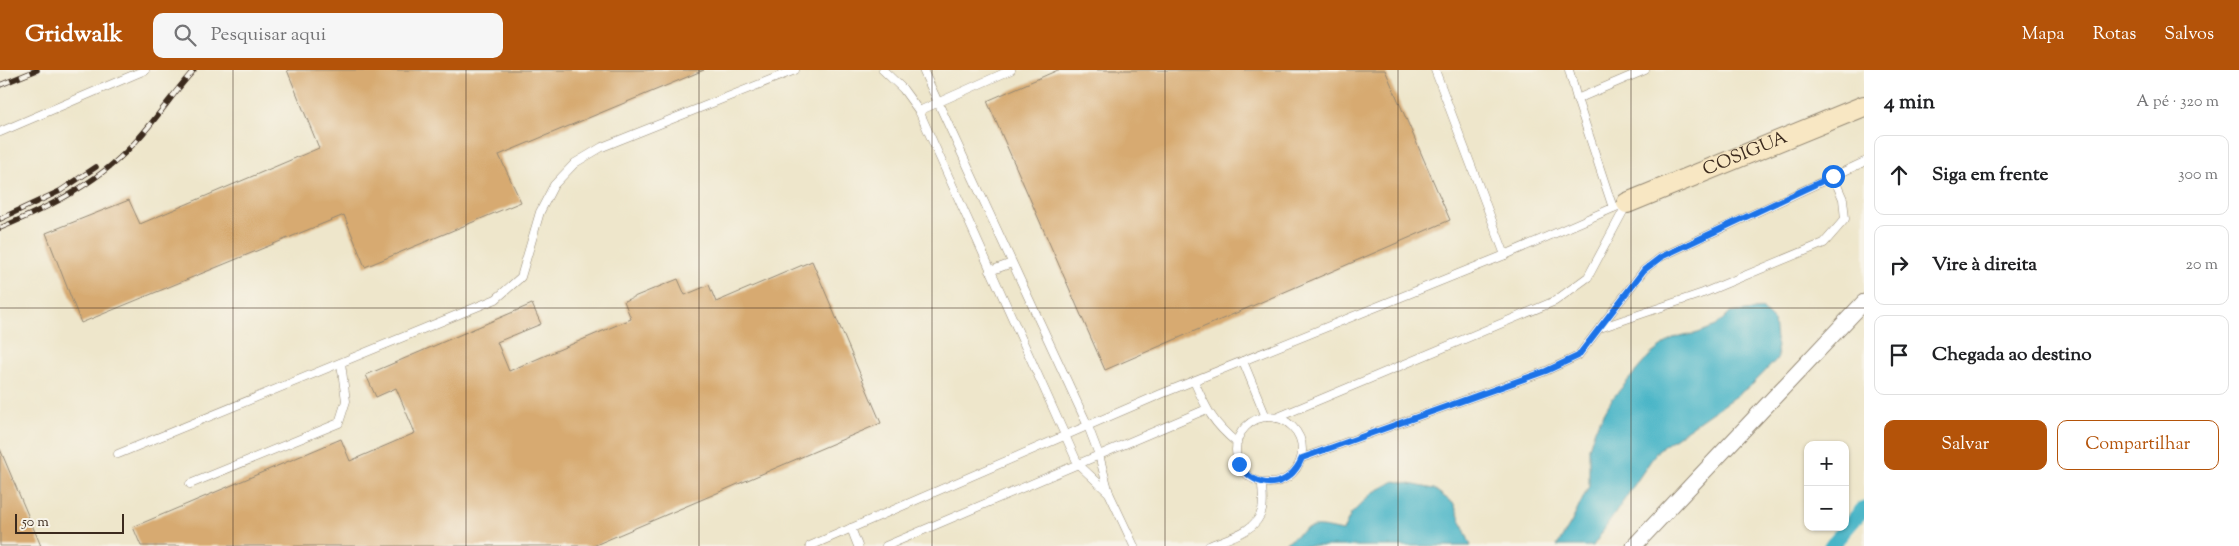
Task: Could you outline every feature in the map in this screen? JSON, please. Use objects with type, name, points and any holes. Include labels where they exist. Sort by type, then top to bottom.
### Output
[{"type":"street","name":"COSIGUA","points":[[1620,205],[1864,106]]},
{"type":"street","points":[[1634,546],[1864,302]]},
{"type":"lane","points":[[0,132],[145,70]]},
{"type":"lane","points":[[118,454],[496,299],[520,277],[540,212],[554,185],[575,163],[602,147],[795,70]]},
{"type":"lane","points":[[883,70],[903,89],[919,110],[1078,464],[1109,493]]},
{"type":"lane","points":[[922,70],[1088,426],[1100,455],[1109,493],[1134,546]]},
{"type":"lane","points":[[919,110],[1011,70]]},
{"type":"lane","points":[[1435,70],[1506,255]]},
{"type":"lane","points":[[1276,418],[1555,300],[1588,277],[1620,205],[1577,99],[1569,70]]},
{"type":"lane","points":[[1577,99],[1645,70]]},
{"type":"lane","points":[[1302,458],[1546,371],[1578,356],[1644,270],[1661,257],[1864,162]]},
{"type":"lane","points":[[1600,328],[1704,293],[1824,243],[1845,219],[1843,199],[1833,176]]},
{"type":"lane","points":[[810,546],[1194,381],[1506,255],[1620,205]]},
{"type":"lane","points":[[990,271],[1012,263]]},
{"type":"lane","points":[[1243,361],[1266,417]]},
{"type":"lane","points":[[190,484],[339,423],[346,401],[340,363]]},
{"type":"lane","points":[[1194,381],[1218,428],[1237,443]]},
{"type":"lane","points":[[886,546],[1207,409]]},
{"type":"lane","points":[[1266,417],[1276,418],[1286,422],[1297,433],[1302,447],[1302,458],[1298,467],[1287,478],[1272,483],[1262,483],[1252,479],[1239,464],[1236,453],[1237,443],[1240,433],[1247,425],[1266,417]]},
{"type":"lane","points":[[1209,546],[1248,530],[1254,525],[1262,510],[1262,483]]},
{"type":"lane","points":[[851,528],[858,546]]},
{"type":"water","points":[[1762,309],[1774,321],[1778,358],[1753,384],[1658,450],[1593,546],[1557,546],[1571,523],[1589,486],[1589,448],[1595,429],[1612,399],[1650,355],[1673,338],[1698,333],[1716,326],[1729,313]]},
{"type":"water","points":[[1395,481],[1434,489],[1454,504],[1471,546],[1278,546],[1306,529],[1324,527],[1343,531],[1351,514],[1372,493]]},
{"type":"building","points":[[287,70],[704,70],[499,155],[521,202],[365,267],[344,215],[81,323],[46,233],[129,200],[140,224],[319,148]]},
{"type":"building","points":[[1058,70],[1385,70],[1450,220],[1105,370],[987,101]]},
{"type":"building","points":[[812,261],[881,423],[593,546],[141,546],[133,527],[341,439],[350,461],[415,433],[396,388],[376,397],[366,375],[532,304],[541,324],[497,342],[509,371],[631,319],[624,301],[678,279],[685,295],[709,285],[716,302]]},
{"type":"building","points":[[0,449],[41,546],[0,546]]},
{"type":"waterway","points":[[1831,546],[1864,508]]},
{"type":"railway","points":[[0,85],[37,70]]},
{"type":"railway","points":[[0,228],[56,202],[108,168],[138,139],[194,70]]},
{"type":"railway","points":[[0,219],[60,191],[96,167]]},
{"type":"route","points":[[1239,464],[1252,479],[1262,483],[1282,481],[1298,467],[1302,458],[1546,371],[1578,356],[1644,270],[1661,257],[1833,176]]}]
